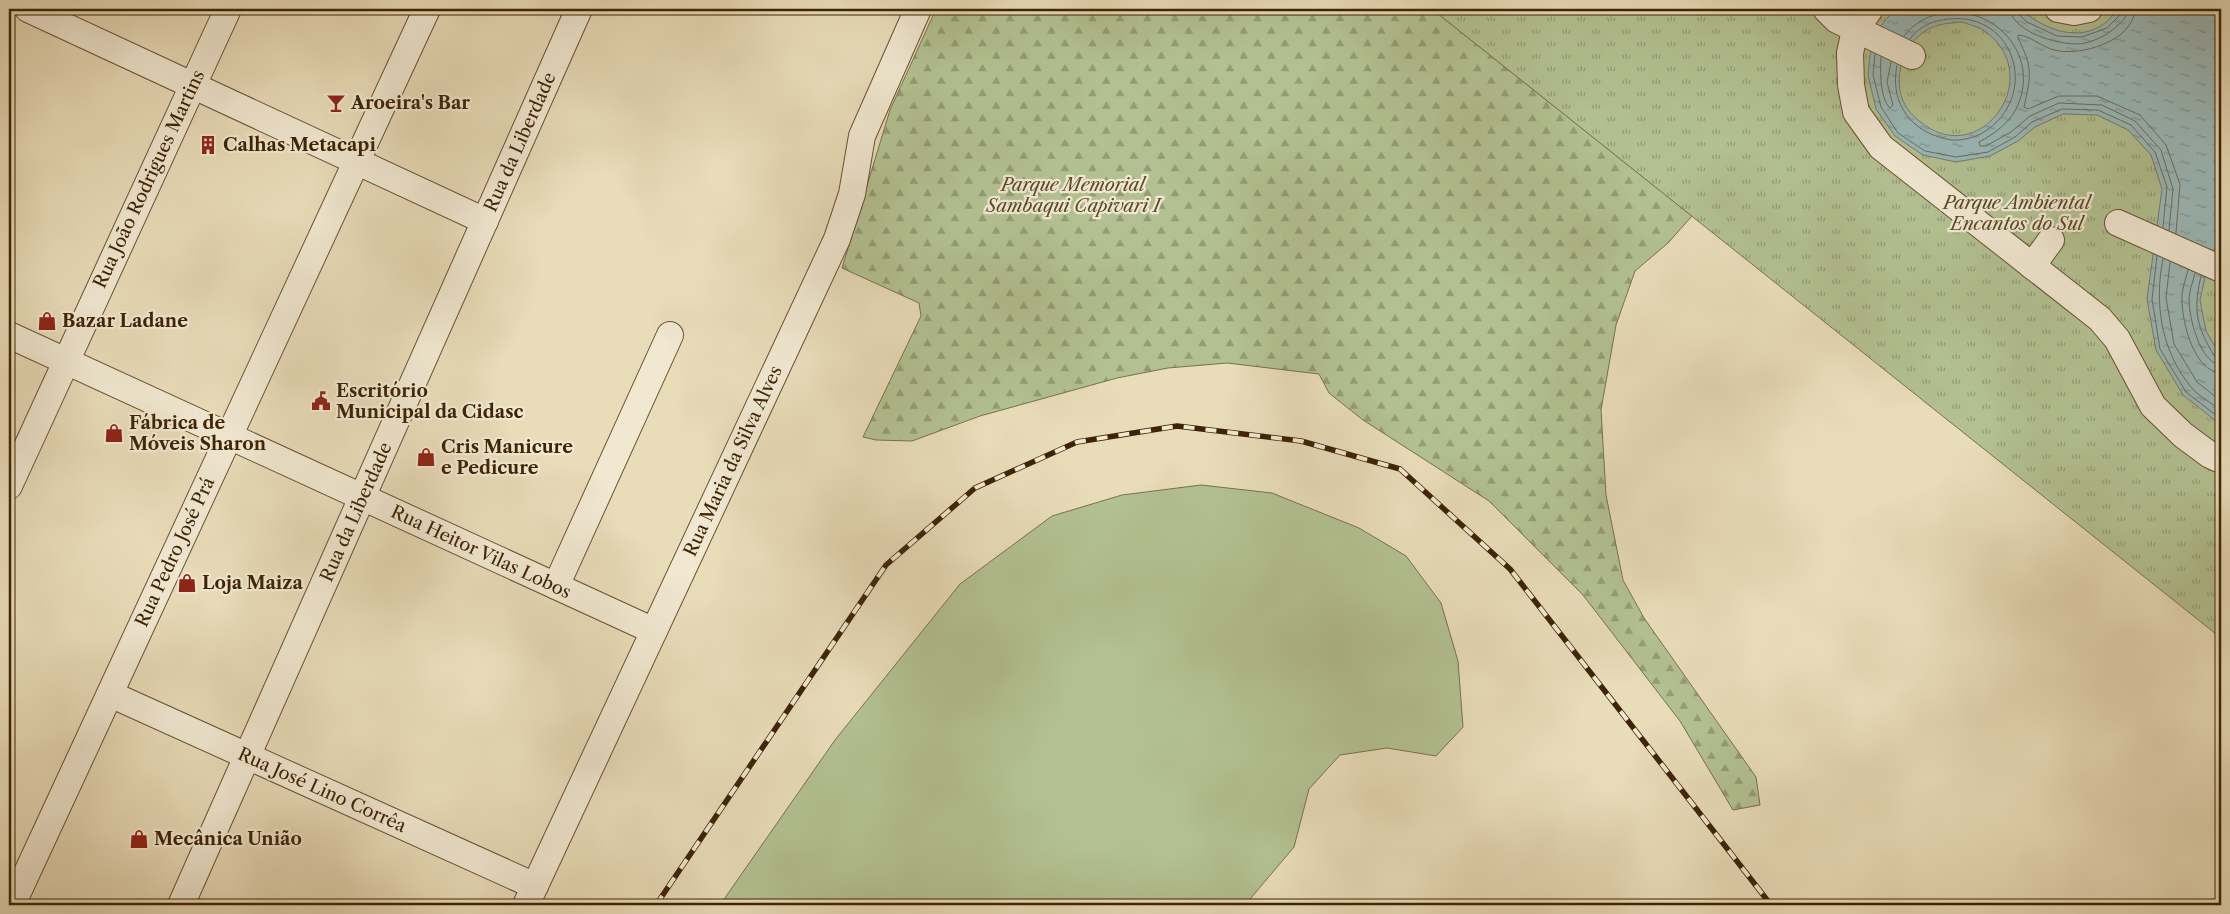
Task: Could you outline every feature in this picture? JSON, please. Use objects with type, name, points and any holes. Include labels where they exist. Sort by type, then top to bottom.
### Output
[{"type":"street","points":[[28,9],[485,221]]},
{"type":"street","name":"Rua João Rodrigues Martins","points":[[9,486],[228,9]]},
{"type":"street","name":"Rua Pedro José Prá","points":[[12,905],[428,9]]},
{"type":"street","name":"Rua da Liberdade","points":[[181,905],[580,9]]},
{"type":"street","name":"Rua Maria da Silva Alves","points":[[530,896],[837,239],[852,194],[862,136],[905,43],[918,9]]},
{"type":"street","points":[[1826,9],[1837,20],[1912,56]]},
{"type":"street","points":[[1870,9],[1862,33],[1850,52],[1851,85],[1856,112],[1881,146],[2100,319],[2117,339],[2153,406],[2183,435],[2210,455],[2221,460]]},
{"type":"street","points":[[2058,9],[2074,12],[2089,9]]},
{"type":"street","points":[[2118,223],[2215,267]]},
{"type":"street","points":[[2032,266],[2051,240]]},
{"type":"street","name":"Rua Heitor Vilas Lobos","points":[[9,335],[654,631]]},
{"type":"street","points":[[556,586],[670,335]]},
{"type":"street","name":"Rua José Lino Corrêa","points":[[110,694],[247,756],[530,896]]},
{"type":"green space","name":"Parque Memorial Sambaqui Capivari I","points":[[936,9],[1432,9],[1692,216],[1668,243],[1635,271],[1616,325],[1601,410],[1606,495],[1623,580],[1644,618],[1756,777],[1760,805],[1733,810],[1680,721],[1583,595],[1489,501],[1363,420],[1329,393],[1319,374],[1227,363],[1168,368],[1117,378],[980,416],[912,441],[876,440],[863,437],[921,316],[919,303],[842,268],[890,110]]},
{"type":"green space","name":"Parque Ambiental Encantos do Sul","points":[[1432,9],[2221,9],[2221,638]]},
{"type":"green space","points":[[1201,485],[1272,493],[1359,528],[1406,556],[1441,603],[1458,661],[1463,727],[1436,756],[1387,748],[1340,755],[1309,789],[1294,847],[1245,905],[720,905],[835,740],[960,584],[1052,516],[1122,495]]},
{"type":"water","points":[[1895,9],[2020,9],[2049,27],[2072,33],[2094,29],[2105,23],[2118,9],[2221,9],[2221,247],[2208,264],[2200,300],[2206,331],[2221,357],[2221,425],[2183,395],[2156,350],[2147,299],[2162,189],[2151,155],[2128,130],[2097,115],[2063,114],[2035,127],[2018,141],[1990,156],[1956,162],[1923,155],[1895,136],[1876,109],[1868,75],[1870,55],[1878,29]],"holes":[[[1962,22],[1978,27],[1986,32],[2003,50],[2010,71],[2008,91],[2000,110],[1986,125],[1968,134],[1948,135],[1926,126],[1907,109],[1900,90],[1899,78],[1905,55],[1919,36],[1928,29],[1939,25]]]},
{"type":"railway","points":[[656,905],[886,565],[975,488],[1077,442],[1177,426],[1301,441],[1400,469],[1510,569],[1771,905]]},
{"type":"place","name":"Aroeira's Bar","points":[[336,103]]},
{"type":"place","name":"Calhas Metacapi","points":[[208,145]]},
{"type":"place","name":"Bazar Ladane","points":[[47,321]]},
{"type":"place","name":"Escritório Municipal da Cidasc","points":[[321,401]]},
{"type":"place","name":"Fábrica de Móveis Sharon","points":[[114,433]]},
{"type":"place","name":"Cris Manicure e Pedicure","points":[[426,457]]},
{"type":"place","name":"Loja Maiza","points":[[187,583]]},
{"type":"place","name":"Mecânica União","points":[[139,839]]}]
